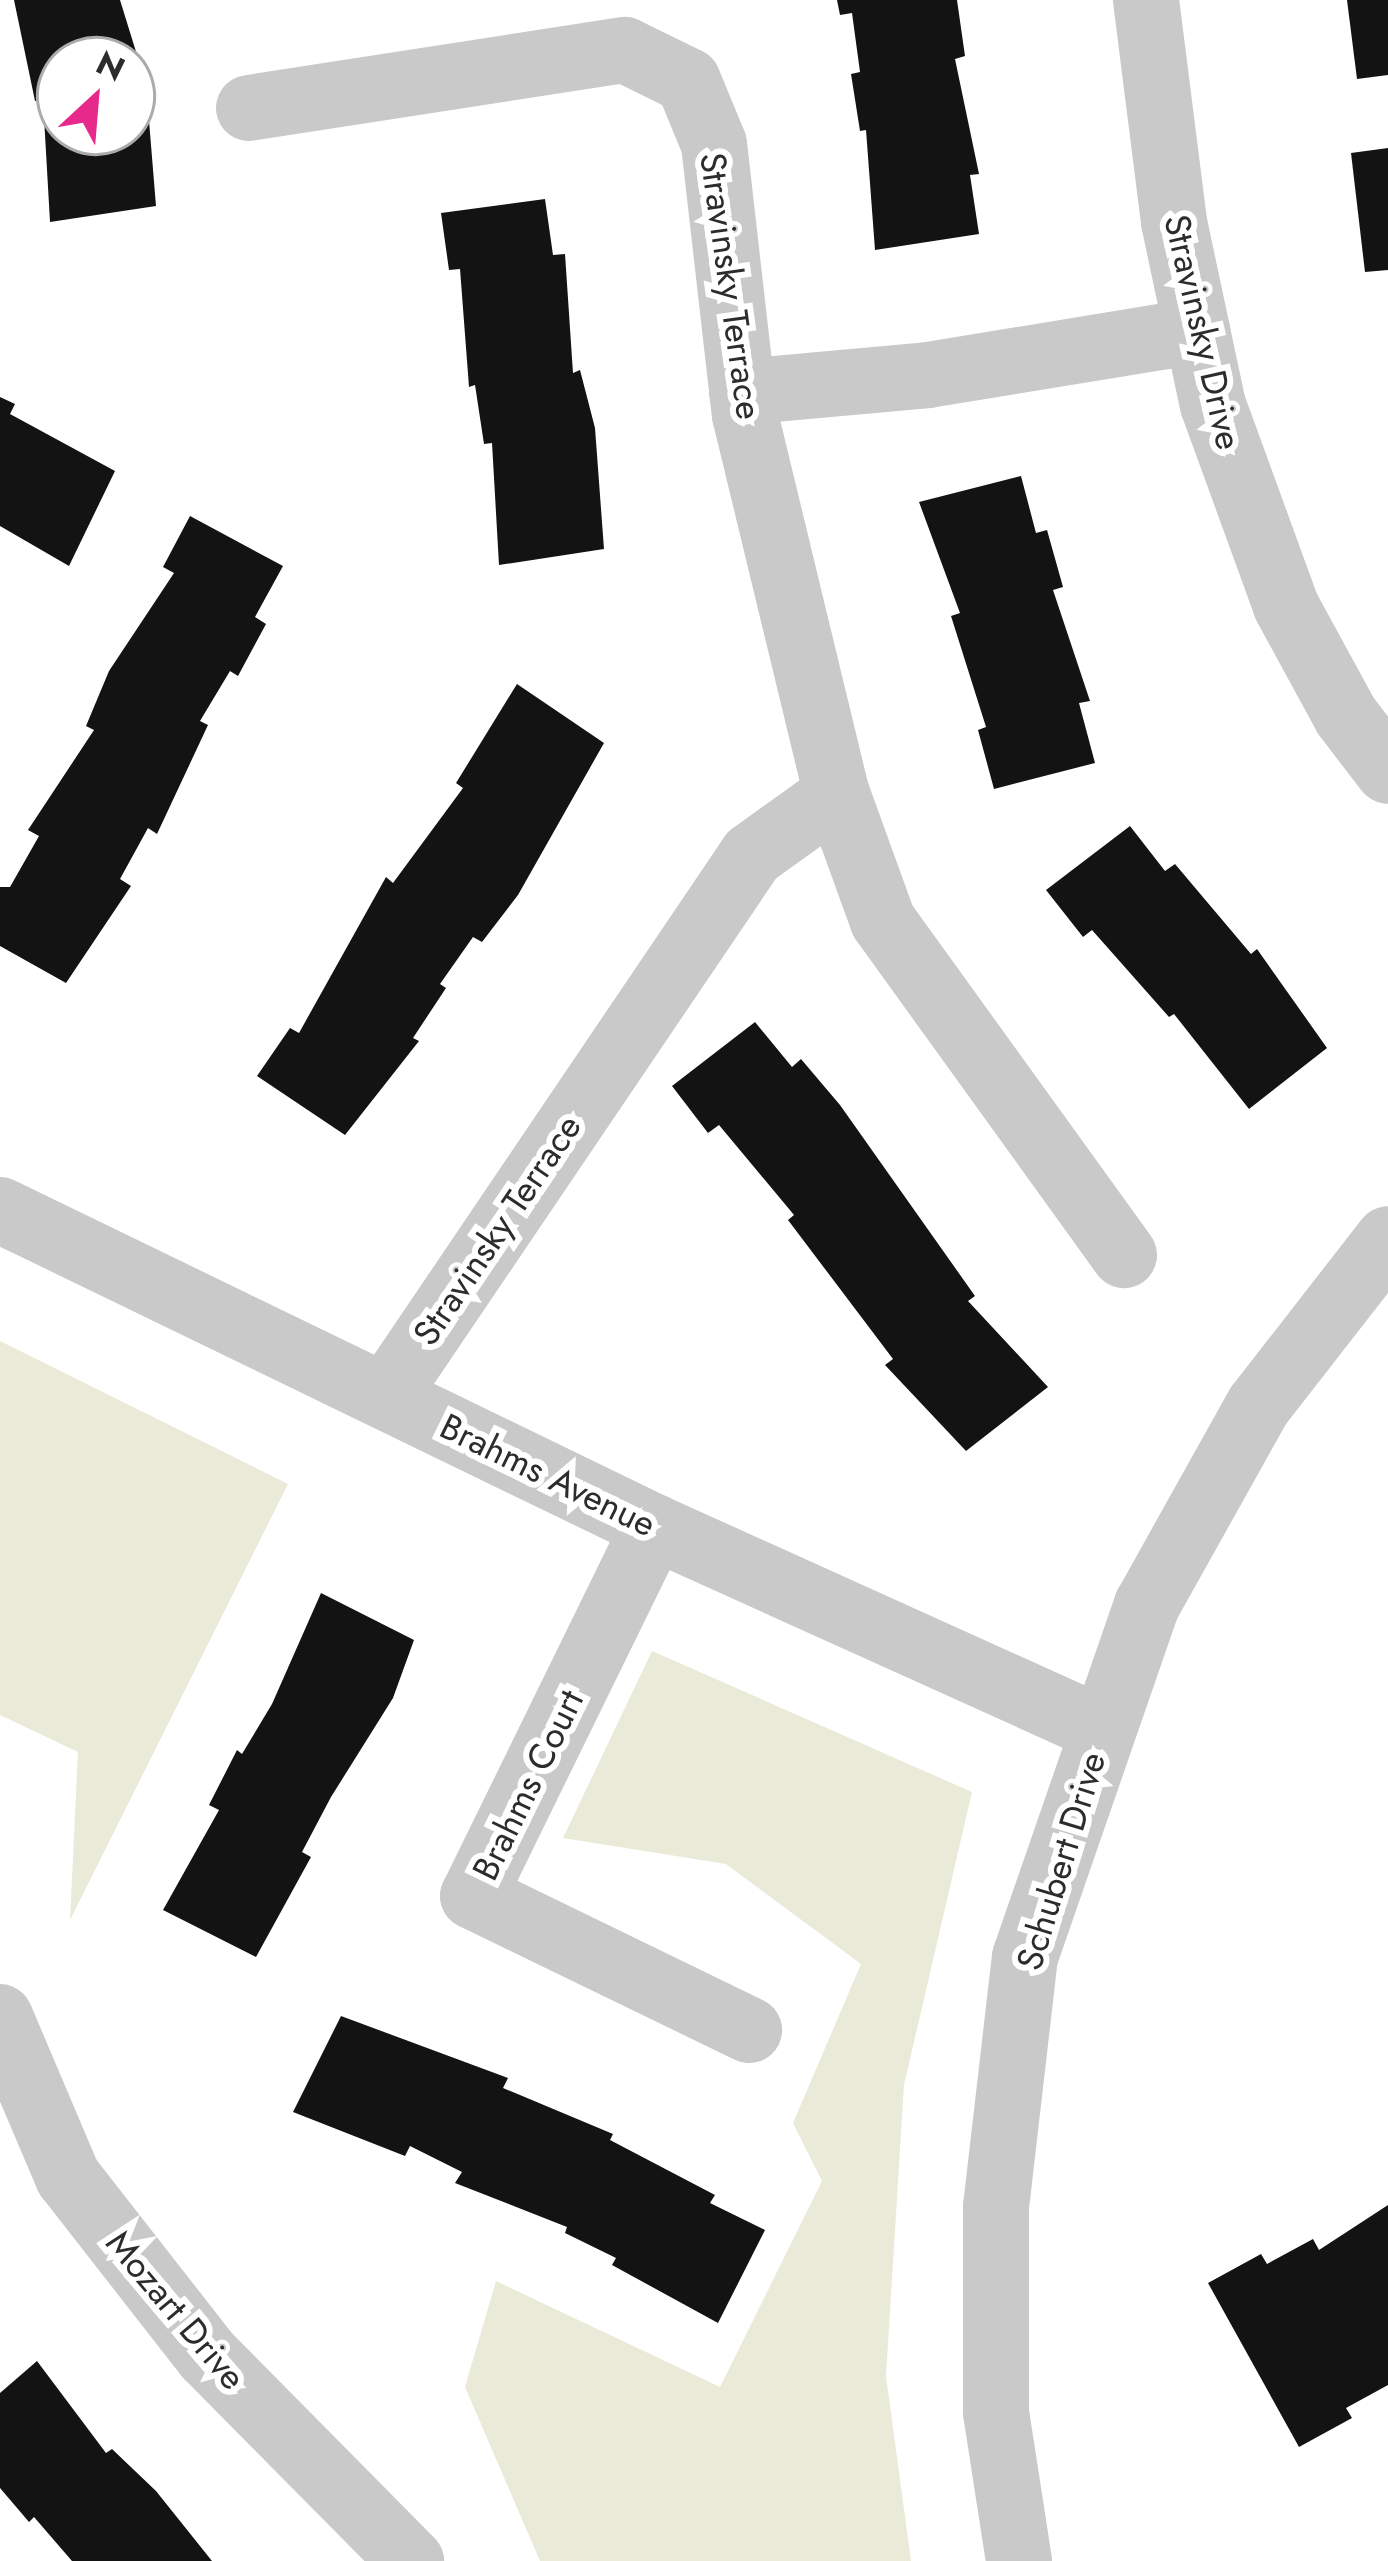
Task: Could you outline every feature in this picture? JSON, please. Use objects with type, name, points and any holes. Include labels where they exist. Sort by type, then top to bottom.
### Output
[{"type":"street","name":"Stravinsky Drive","points":[[1146,0],[1197,332],[1213,405],[1286,606],[1346,716],[1388,771]]},
{"type":"street","name":"Stravinsky Terrace","points":[[249,108],[625,50],[688,81],[714,144],[742,392],[838,794],[883,921],[1124,1256]]},
{"type":"street","points":[[742,392],[928,375],[1197,332]]},
{"type":"street","name":"Stravinsky Terrace","points":[[386,1396],[752,855],[838,794]]},
{"type":"street","name":"Brahms Avenue","points":[[0,1210],[654,1527],[1101,1729]]},
{"type":"street","name":"Schubert Drive","points":[[1019,2561],[996,2412],[996,2207],[1025,1957],[1147,1605],[1259,1405],[1388,1239]]},
{"type":"street","name":"Brahms Court","points":[[654,1527],[473,1896],[749,2030]]},
{"type":"street","name":"Mozart Drive","points":[[0,2018],[68,2177],[208,2356],[411,2561]]},
{"type":"green space","points":[[0,1341],[288,1484],[70,1920],[78,1752],[0,1715]]},
{"type":"green space","points":[[652,1651],[972,1792],[904,2085],[886,2376],[911,2561],[540,2561],[465,2387],[496,2281],[720,2387],[822,2181],[793,2123],[861,1964],[726,1864],[563,1838]]},
{"type":"building","points":[[14,0],[120,0],[131,36],[36,36],[36,101]]},
{"type":"building","points":[[837,0],[957,0],[965,56],[955,59],[979,174],[970,175],[979,234],[875,250],[866,130],[860,131],[851,74],[860,72],[852,13],[840,15]]},
{"type":"building","points":[[1347,0],[1388,0],[1388,75],[1357,79]]},
{"type":"building","points":[[1388,148],[1388,270],[1365,272],[1351,153]]},
{"type":"building","points":[[46,156],[152,156],[156,206],[50,222]]},
{"type":"building","points":[[545,199],[553,255],[565,254],[573,373],[580,370],[595,428],[604,549],[499,565],[492,443],[484,444],[475,385],[469,387],[460,269],[449,270],[441,213]]},
{"type":"building","points":[[0,397],[15,404],[10,414],[115,471],[69,566],[0,526]]},
{"type":"building","points":[[1021,476],[1036,533],[1047,530],[1063,587],[1053,590],[1090,701],[1079,703],[1095,763],[994,789],[978,730],[986,727],[951,616],[960,613],[919,502]]},
{"type":"building","points":[[190,516],[283,566],[255,617],[266,624],[238,676],[230,671],[200,721],[208,725],[157,834],[148,828],[120,879],[131,886],[66,983],[0,946],[0,887],[10,887],[39,836],[28,830],[94,730],[86,726],[109,671],[174,573],[163,567]]},
{"type":"building","points":[[517,684],[604,743],[518,895],[482,942],[473,937],[440,984],[446,988],[413,1038],[419,1041],[345,1135],[257,1076],[290,1028],[299,1033],[386,877],[393,883],[463,788],[456,783]]},
{"type":"building","points":[[1130,826],[1165,871],[1175,864],[1251,954],[1257,949],[1327,1048],[1249,1109],[1174,1014],[1169,1017],[1092,930],[1083,937],[1046,890]]},
{"type":"building","points":[[755,1022],[792,1067],[801,1059],[840,1105],[975,1296],[968,1301],[1048,1387],[966,1451],[885,1365],[893,1359],[788,1220],[794,1215],[719,1125],[708,1133],[672,1086]]},
{"type":"building","points":[[321,1593],[414,1640],[393,1698],[331,1797],[302,1852],[311,1857],[256,1957],[163,1910],[219,1810],[209,1805],[237,1750],[242,1754],[272,1704]]},
{"type":"building","points":[[341,2016],[508,2078],[503,2088],[613,2134],[610,2140],[715,2195],[710,2203],[765,2230],[718,2323],[612,2265],[616,2258],[565,2233],[567,2227],[455,2183],[462,2172],[410,2146],[405,2156],[293,2112]]},
{"type":"building","points":[[1388,2205],[1388,2385],[1346,2408],[1352,2418],[1299,2447],[1208,2283],[1261,2254],[1267,2264],[1313,2239],[1319,2250]]},
{"type":"building","points":[[37,2361],[106,2453],[112,2449],[156,2491],[212,2561],[72,2561],[34,2517],[29,2522],[0,2488],[0,2393]]}]
